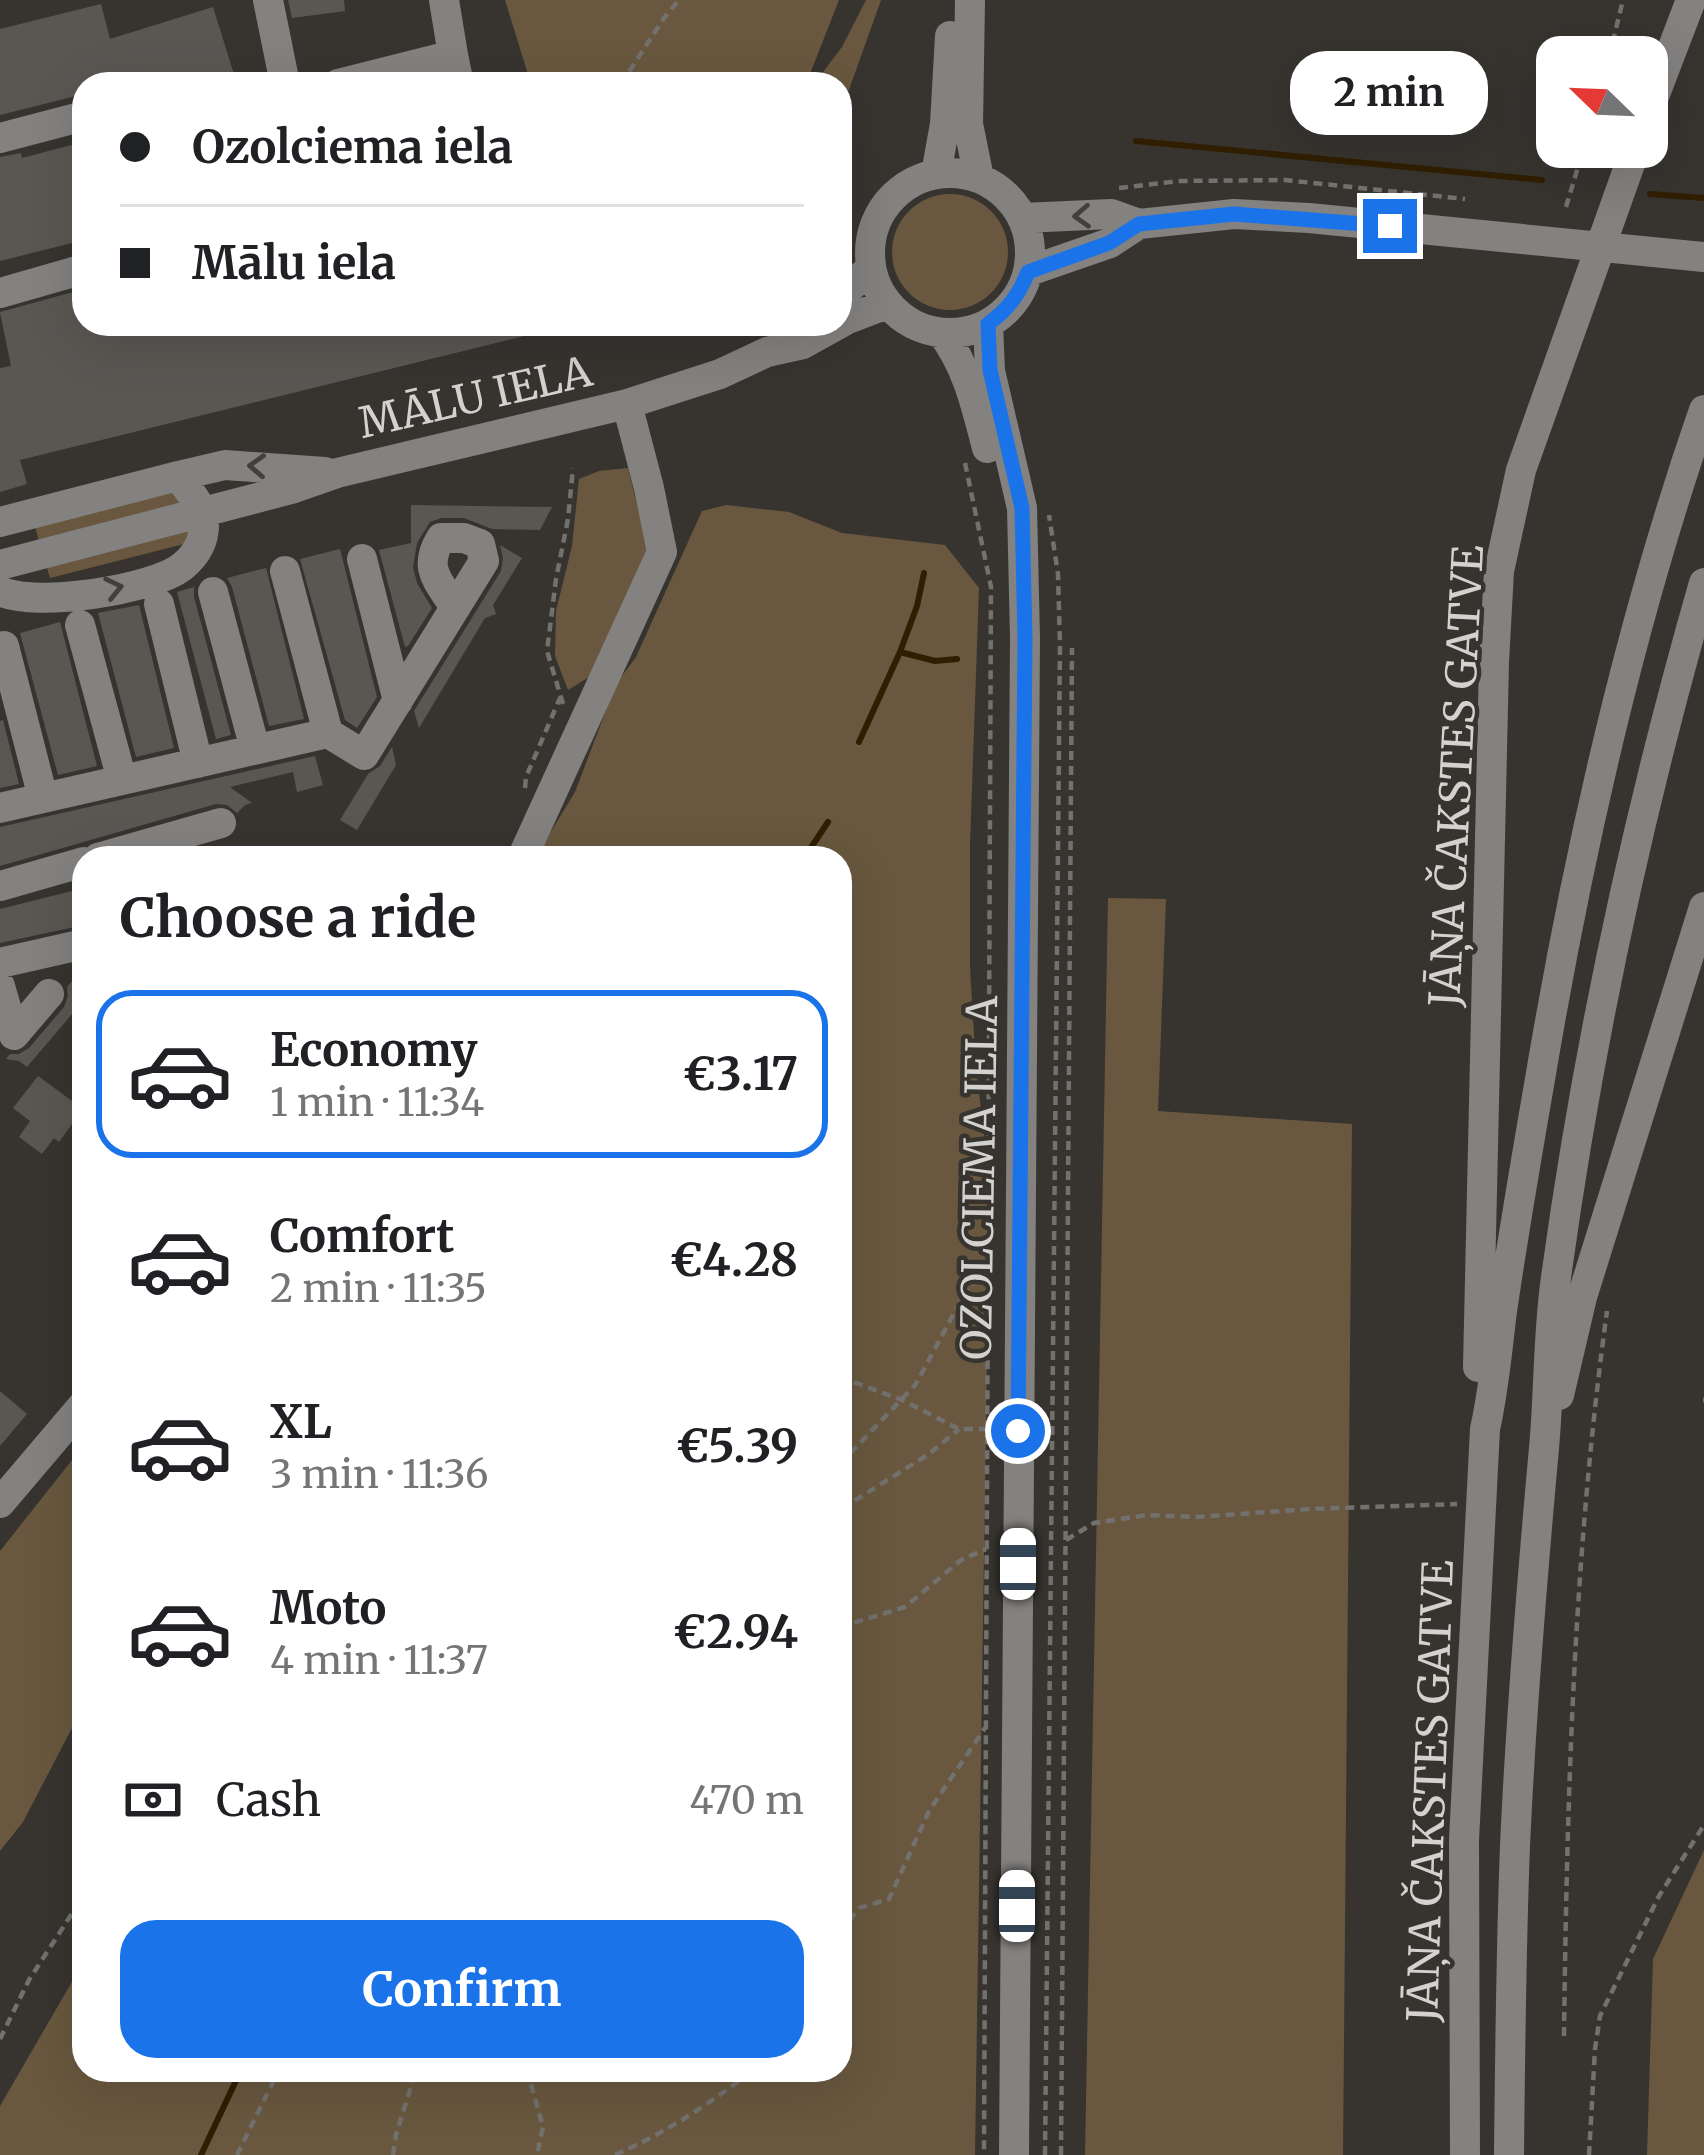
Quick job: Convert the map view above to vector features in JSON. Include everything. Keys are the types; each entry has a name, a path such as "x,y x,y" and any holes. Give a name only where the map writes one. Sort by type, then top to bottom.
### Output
{"street":[{"path":"268,0 282,72"},
{"path":"444,0 456,69"},
{"path":"936,174 945,124 952,0"},
{"path":"970,0 968,124 979,178"},
{"path":"1668,59 1690,0"},
{"path":"0,137 72,119"},
{"name":"JĀŅA ČAKSTES GATVE","path":"1485,1429 1477,1390 1499,571 1521,470 1629,168"},
{"path":"958,173 997,188 1022,218 1030,244 1028,272 1020,293 988,324 965,332 942,333 911,324 887,304 871,268 878,219 892,198 912,182 936,174 958,173"},
{"path":"1022,218 1111,214 1139,224 1234,214 1309,218 1704,256"},
{"path":"1028,272 1109,243 1139,224"},
{"path":"852,285 871,268"},
{"path":"0,293 72,272"},
{"name":"MĀLU IELA","path":"852,317 887,304"},
{"name":"OZOLCIEMA IELA","path":"988,324 990,370 1022,508 1025,660 1014,2155"},
{"name":"OZOLCIEMA IELA","path":"942,333 967,375 1008,533 1023,562"},
{"name":"MĀLU IELA","path":"766,352 785,336"},
{"name":"MĀLU IELA","path":"0,565 337,473 627,404 817,336"},
{"path":"527,846 662,552 627,404"},
{"name":"JĀŅA ČAKSTES GATVE","path":"1465,2155 1465,1840 1485,1429 1496,1382 1502,1313 1538,1085 1591,821 1636,636 1704,410"},
{"name":"MĀLU IELA","path":"0,522 225,465 337,473"},
{"path":"0,591 12,597 74,598 180,569 198,551 205,530 203,511 178,476"},
{"path":"362,559 398,700"},
{"path":"285,571 328,733"},
{"name":"JĀŅA ČAKSTES GATVE","path":"1510,2155 1516,1840 1553,1306 1595,1038 1665,719 1704,584"},
{"path":"213,592 255,749"},
{"path":"158,604 198,763"},
{"path":"0,808 328,733 364,754 455,608"},
{"path":"80,625 122,780"},
{"path":"4,646 43,798"},
{"path":"140,846 220,823"},
{"path":"0,886 72,865"},
{"name":"JĀŅA ČAKSTES GATVE","path":"1546,1435 1582,1297 1704,907"},
{"path":"0,963 72,947"},
{"path":"0,986 14,1035 49,994"},
{"path":"0,1503 72,1418"}],"path":[{"path":"629,72 680,0"},
{"path":"1614,36 1623,0"},
{"path":"1566,207 1578,168"},
{"path":"1104,190 1180,181 1285,180 1465,199"},
{"path":"962,450 992,587 984,2155"},
{"path":"573,468 547,651 574,742"},
{"path":"1045,2155 1060,646 1058,574 1049,515"},
{"path":"1060,2155 1072,648"},
{"path":"852,1452 916,1384 969,1285 989,1275"},
{"path":"1564,2036 1566,1833 1577,1627 1609,1298"},
{"path":"852,1381 902,1400 959,1430 988,1429"},
{"path":"852,1501 959,1430"},
{"path":"1065,1540 1094,1523 1147,1515 1196,1517 1481,1503"},
{"path":"852,1623 905,1606 961,1560 988,1549"},
{"path":"852,1918 860,1908 889,1899 928,1811 987,1724"},
{"path":"1589,2155 1600,2016 1659,1896 1704,1825"},
{"path":"0,2038 29,1980 72,1914"},
{"path":"237,2155 273,2082"},
{"path":"393,2155 412,2082"},
{"path":"530,2082 543,2127 537,2155"},
{"path":"615,2155 687,2118 736,2082"}],"shaded area":[{"path":"505,0 839,0 811,72 527,72"},
{"path":"866,0 881,0 852,81 852,72 823,72"},
{"path":"950,194 972,199 991,211 1003,230 1008,252 1003,274 991,293 972,305 950,310 928,305 909,293 897,274 892,252 897,230 909,211 928,199"},
{"path":"628,468 649,553 597,672 568,690 555,656 556,611 572,546 579,479"},
{"path":"154,492 175,492 179,505 39,542 34,522"},
{"path":"726,505 789,512 842,533 945,545 979,588 970,967 988,1165 988,1289 975,2155 0,2155 0,2106 72,1982 72,2082 852,2082 852,846 543,846 575,792 616,684 636,657 702,511"},
{"path":"191,526 188,543 50,578 46,565"},
{"path":"1108,898 1166,899 1158,1111 1352,1124 1343,2155 1085,2155"},
{"path":"72,1460 72,1728 23,1822 0,1851 0,1551"},
{"path":"1704,1850 1704,2155 1647,2155 1653,1959"}],"building":[{"path":"288,0 344,0 345,11 292,18"},
{"path":"101,4 110,39 213,7 233,72 72,72 72,97 0,115 0,29"},
{"path":"72,145 72,243 0,261 0,157 21,153 22,158"},
{"path":"72,292 72,336 525,336 20,460 27,484 0,492 0,368 11,366 0,312"},
{"path":"411,505 552,507 540,530 492,529 464,518 430,522 417,543 413,567 432,608 405,647 379,550 411,543"},
{"path":"500,545 522,558 493,605 496,614 485,618 419,728 414,711 501,571"},
{"path":"340,549 377,697 357,728 345,720 300,559"},
{"path":"266,568 304,719 269,726 227,578"},
{"path":"194,587 231,735 216,739 177,592"},
{"path":"139,605 174,748 136,757 98,613"},
{"path":"60,622 97,766 58,775 20,633"},
{"path":"0,721 19,784 0,788"},
{"path":"392,747 396,765 357,830 340,820 368,774 380,766"},
{"path":"315,756 323,785 297,792 293,772 230,787 252,803 237,813 216,804 0,866 0,827"},
{"path":"72,891 72,928 0,943 0,909"},
{"path":"72,981 72,1014 27,1067 6,1059 29,1048 64,1007"},
{"path":"38,1076 72,1101 72,1124 42,1154 19,1137 30,1121 13,1108"},
{"path":"0,1391 27,1414 0,1446"}],"waterway":[{"path":"1136,141 1542,180"},
{"path":"1650,194 1704,198"},
{"path":"900,652 924,573"},
{"path":"859,742 900,652 935,661 957,659"},
{"path":"812,846 828,822"},
{"path":"201,2155 235,2082"}],"route":[{"path":"1018,1431 1022,508 990,370 988,324 1020,293 1028,272 1109,243 1139,224 1234,214 1390,226"}]}
